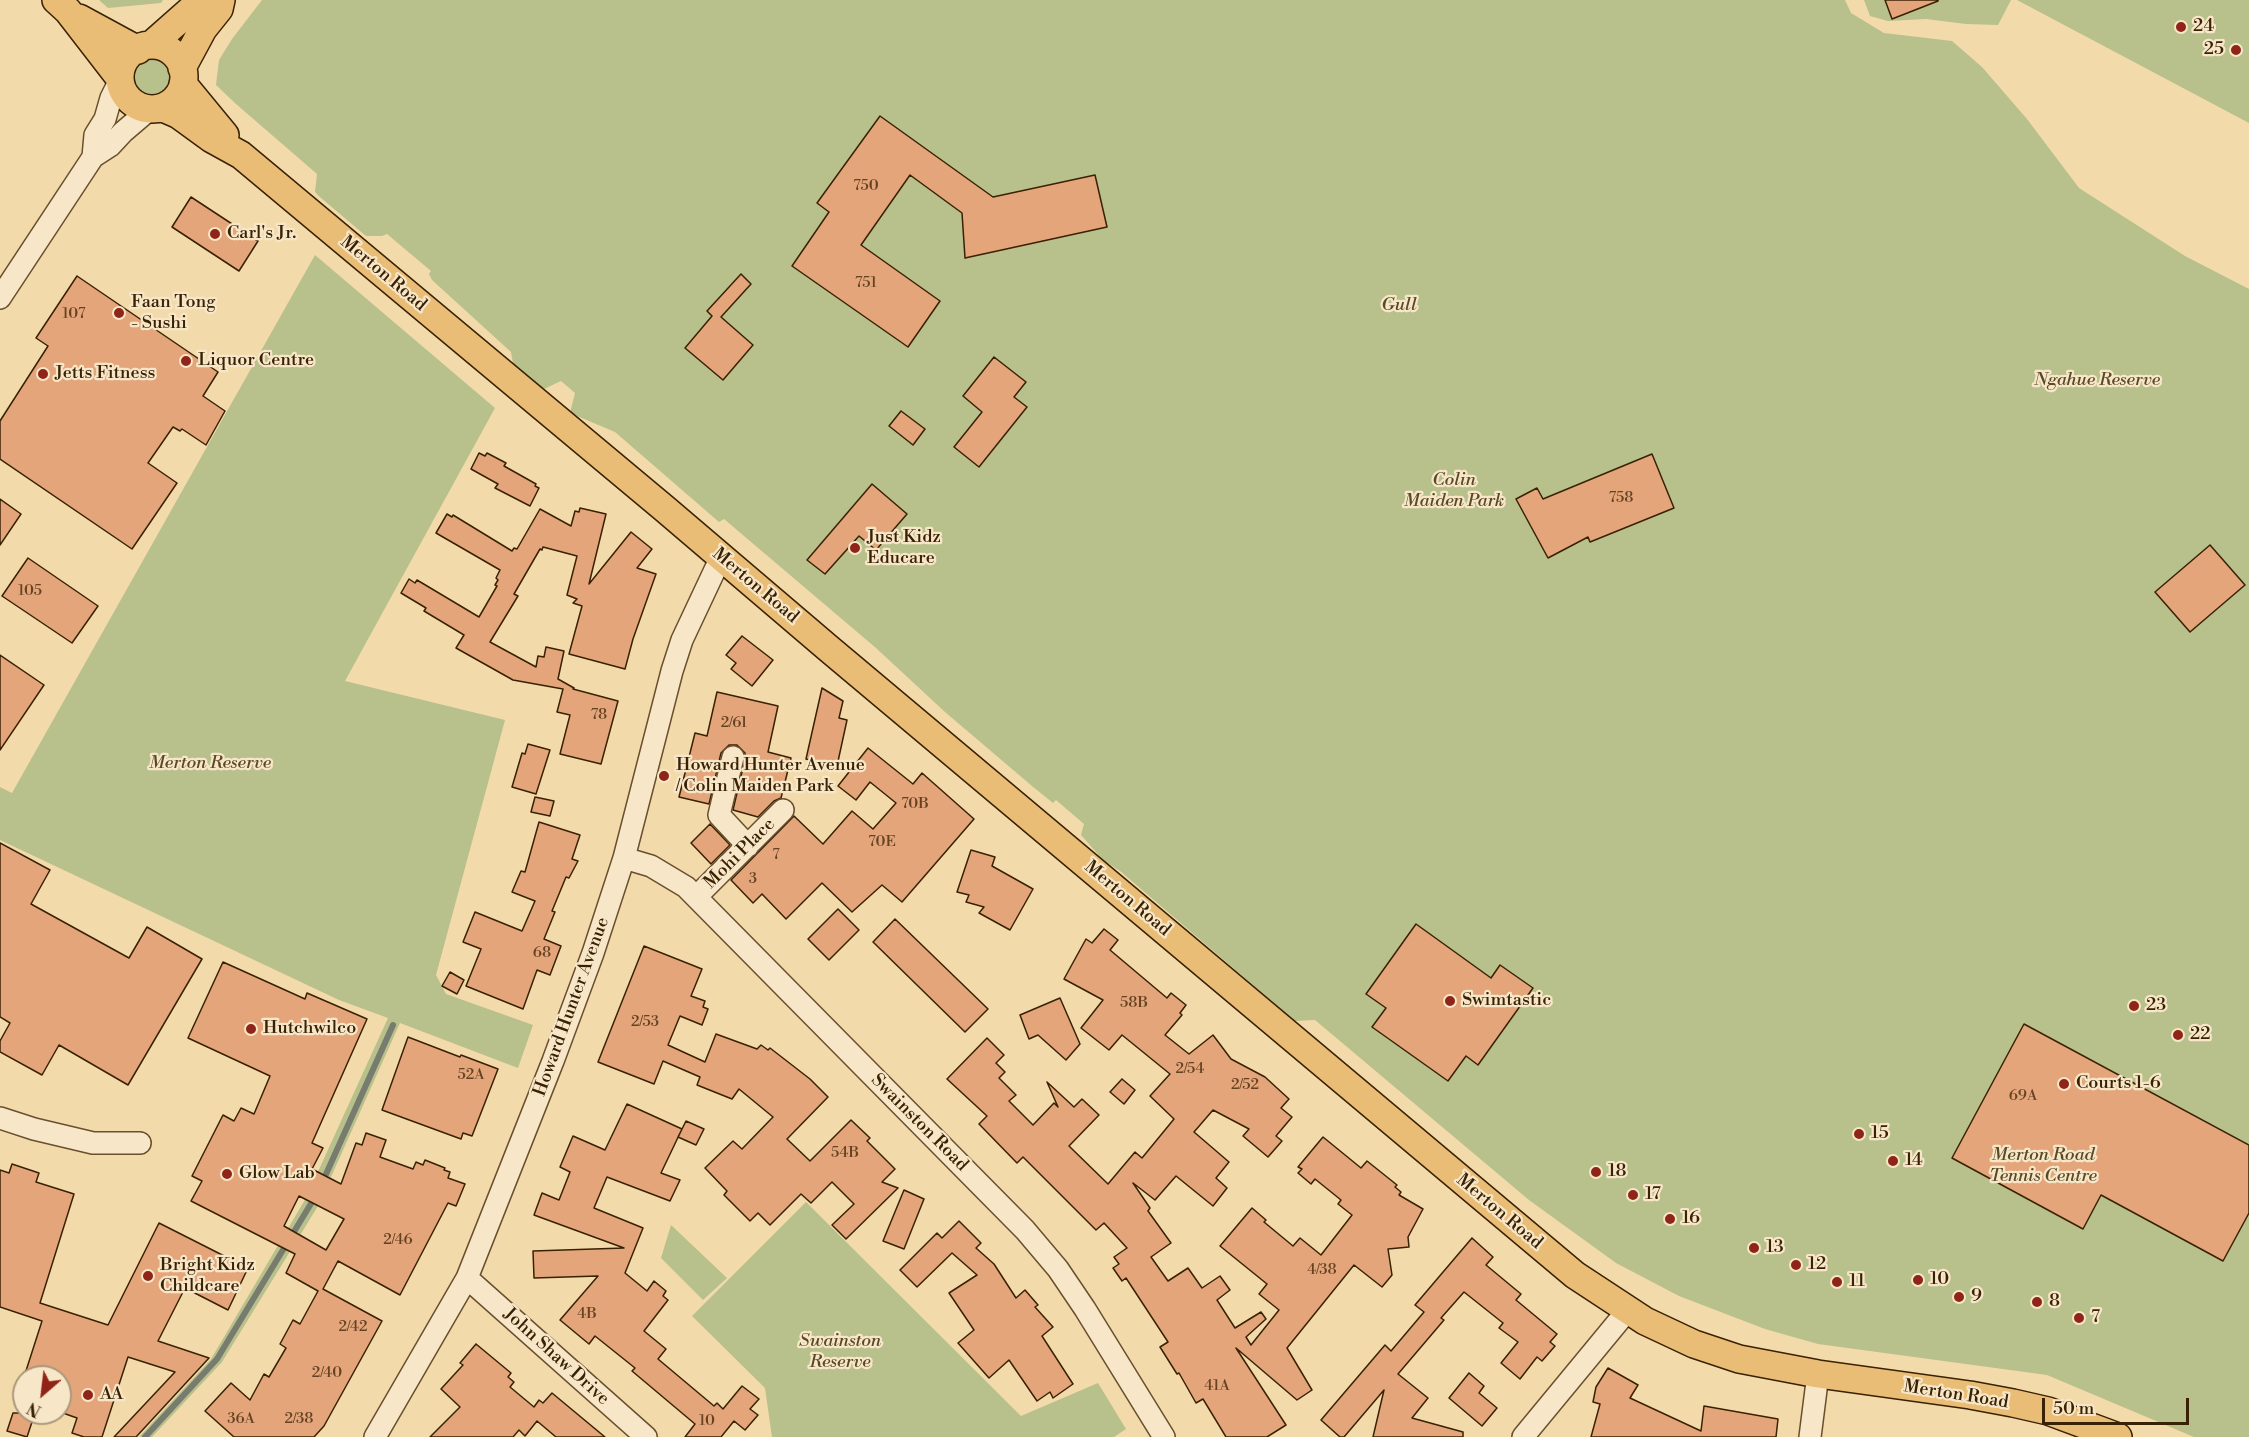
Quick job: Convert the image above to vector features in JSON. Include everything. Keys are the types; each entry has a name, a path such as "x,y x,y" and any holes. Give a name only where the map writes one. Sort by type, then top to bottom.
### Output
{"main road":[{"path":"119,79 123,64 129,56 144,47 201,0"},
{"path":"62,6 119,79 126,96 134,103 156,109 177,96 182,76 203,28 219,9 221,0"},
{"path":"62,6 144,47 162,48 172,53 182,76"},
{"name":"Merton Road","path":"182,76 241,155"},
{"name":"Merton Road","path":"156,109 179,115 212,139 241,155 1491,1206 1575,1275 1627,1311 1694,1344 1739,1359 1818,1374 1970,1395 2048,1412 2118,1437"}],"street":[{"path":"93,157 95,135 105,118 119,79"},
{"path":"0,298 93,157 156,109"},
{"name":"Howard Hunter Avenue","path":"375,1437 467,1278 553,1061 596,944 624,858 678,650 721,557"},
{"path":"733,757 719,815 748,846"},
{"name":"Mohi Place","path":"696,897 783,810"},
{"name":"Swainston Road","path":"624,858 651,866 671,877 696,897 1025,1230 1058,1269 1085,1309 1164,1437"},
{"path":"0,1118 93,1143 140,1143"},
{"name":"John Shaw Drive","path":"467,1278 646,1437"},
{"path":"1523,1437 1627,1311"},
{"path":"1810,1437 1818,1374"}],"green space":[{"path":"99,0 163,0 161,3 108,8"},
{"name":"Colin Maiden Park","path":"262,0 1845,0 1851,13 1884,33 1952,41 1982,67 2027,119 2079,188 2185,256 2249,289 2249,1437 2194,1437 2047,1375 1818,1344 1765,1329 1679,1296 1616,1263 1529,1200 1315,1020 1295,1021 1120,871 1103,860 1081,835 1084,824 1056,800 1053,803 1032,786 945,712 876,648 724,519 719,522 615,432 570,413 575,393 561,381 544,389 514,369 511,352 432,280 429,274 431,271 387,234 366,236 321,198 315,192 317,174 216,85 219,60"},
{"path":"1864,0 2011,0 1998,25 1926,19 1888,21 1870,16"},
{"path":"2017,0 2249,0 2249,123"},
{"path":"152,58 165,64 171,77 165,90 152,96 139,90 133,77 139,64"},
{"name":"Merton Reserve","path":"315,255 495,408 345,681 505,720 436,975 446,994 533,1025 518,1068 400,1023 318,1206 222,1362 152,1437 139,1437 211,1359 306,1198 388,1018 339,1000 0,840 0,787 12,793"},
{"name":"Swainston Reserve","path":"806,1202 1021,1416 1098,1383 1126,1429 1114,1437 772,1437 765,1388 692,1316"},
{"path":"671,1225 727,1278 703,1300 661,1258"}],"building":[{"path":"1885,0 1938,0 1938,1 1892,19"},
{"path":"880,116 993,197 1095,175 1107,227 965,258 962,213 910,175 861,245 940,301 908,347 792,266 829,212 817,203"},
{"name":"Carl's Jr.","path":"191,197 258,241 239,271 172,227"},
{"path":"741,274 751,284 721,317 753,345 723,380 685,348 712,316 707,311"},
{"path":"77,276 218,372 203,396 225,411 206,445 182,429 180,431 173,427 148,463 177,483 132,549 0,459 0,421 48,346 36,338"},
{"path":"994,357 1026,382 1014,397 1027,407 979,467 954,447 982,412 963,396"},
{"path":"901,411 925,429 913,445 889,426"},
{"path":"479,453 485,456 487,453 506,463 504,466 536,484 535,486 539,488 530,506 495,488 498,484 471,469"},
{"path":"1652,454 1674,508 1590,542 1588,537 1548,558 1516,499 1537,488 1543,499"},
{"path":"872,484 907,514 876,550 859,536 825,574 807,560"},
{"path":"0,499 21,514 0,545"},
{"path":"580,508 606,514 589,584 631,532 652,549 637,568 656,574 625,669 569,654 582,606 573,603 577,599 567,595 577,556 543,547 514,594 518,596 490,642 536,667 538,656 544,657 546,647 564,651 558,679 573,689 618,701 601,764 560,754 570,715 557,712 563,689 513,680 456,648 464,635 424,611 426,608 401,593 409,579 415,583 417,580 479,617 497,586 495,585 498,580 496,578 500,570 436,533 447,514 452,517 453,515 512,551 514,548 517,549 540,509 571,526 575,511 579,512"},
{"path":"2210,545 2245,585 2190,632 2155,592"},
{"path":"28,558 98,606 72,643 2,596"},
{"path":"742,636 773,660 752,686 731,669 736,663 726,655"},
{"path":"0,655 44,685 0,750"},
{"path":"822,688 843,701 839,718 847,720 837,766 806,759"},
{"path":"717,692 778,706 768,752 791,758 781,798 774,801 758,817 733,810 745,759 745,753 737,745 729,745 721,753 709,804 679,797 695,733 707,736"},
{"path":"528,744 550,750 536,794 512,787 522,753 525,754"},
{"path":"868,748 913,784 922,773 974,819 902,902 882,885 852,912 822,883 786,919 762,894 753,903 731,880 794,816 823,844 852,811 873,829 896,803 870,782 856,800 838,786"},
{"path":"535,797 554,801 550,816 531,812"},
{"path":"539,822 580,835 572,859 578,861 569,878 566,877 552,911 555,912 544,939 561,946 550,975 537,970 523,1009 466,986 481,949 463,942 475,912 522,931 535,901 512,892 521,871 525,872"},
{"path":"710,824 730,845 711,864 691,843"},
{"path":"0,843 50,870 31,904 129,958 147,927 202,959 128,1085 59,1045 42,1075 0,1052 0,1041 10,1023 0,1017"},
{"path":"971,850 995,857 992,866 1033,889 1010,930 979,913 984,907 966,902 969,895 957,892"},
{"path":"838,909 859,930 829,960 808,939"},
{"path":"895,919 988,1009 965,1032 873,942"},
{"name":"Swimtastic","path":"1416,924 1491,978 1500,965 1533,988 1478,1065 1466,1056 1448,1081 1372,1027 1386,1008 1366,994"},
{"path":"1104,929 1118,940 1110,950 1167,998 1171,993 1186,1005 1180,1013 1182,1015 1165,1035 1189,1054 1213,1035 1231,1059 1265,1077 1289,1099 1281,1108 1292,1117 1276,1136 1282,1141 1268,1157 1243,1136 1249,1129 1213,1110 1194,1132 1229,1162 1216,1178 1227,1188 1213,1206 1176,1176 1155,1200 1133,1183 1150,1208 1148,1211 1171,1243 1151,1257 1168,1281 1188,1268 1202,1288 1220,1276 1230,1290 1217,1300 1235,1328 1261,1312 1266,1319 1246,1337 1251,1345 1279,1310 1259,1294 1267,1284 1220,1246 1252,1208 1266,1220 1264,1222 1293,1246 1300,1238 1321,1255 1352,1215 1338,1204 1341,1200 1315,1179 1311,1184 1298,1173 1302,1169 1298,1167 1323,1137 1361,1168 1367,1161 1397,1185 1395,1187 1401,1192 1399,1195 1423,1209 1408,1237 1409,1247 1388,1249 1392,1275 1382,1287 1354,1265 1287,1348 1312,1390 1297,1400 1236,1348 1286,1425 1267,1437 1226,1437 1203,1399 1196,1403 1179,1373 1177,1374 1160,1347 1168,1342 1126,1278 1122,1281 1113,1268 1119,1264 1114,1257 1127,1248 1104,1223 1096,1230 1023,1157 1017,1163 979,1124 987,1116 947,1079 987,1038 1004,1055 996,1063 1005,1072 999,1078 1016,1095 1009,1101 1033,1125 1054,1103 1058,1107 1047,1082 1074,1107 1082,1099 1099,1115 1069,1146 1108,1184 1135,1152 1142,1158 1174,1119 1150,1096 1170,1074 1122,1035 1109,1050 1081,1028 1103,1000 1064,979 1086,939 1092,943"},
{"path":"644,946 702,969 691,996 705,1001 703,1007 708,1009 702,1025 680,1016 668,1045 705,1062 716,1034 757,1049 761,1045 768,1050 770,1048 810,1079 828,1097 787,1139 810,1161 851,1120 870,1138 867,1141 895,1169 882,1182 898,1188 846,1239 832,1225 854,1204 832,1182 811,1203 801,1194 770,1225 758,1213 750,1221 724,1195 727,1191 705,1168 733,1141 742,1149 773,1117 739,1089 732,1099 697,1085 700,1077 663,1061 654,1084 598,1062"},
{"path":"223,962 305,999 307,993 367,1019 312,1143 323,1148 312,1169 341,1184 356,1143 362,1145 366,1133 386,1140 380,1157 413,1169 416,1162 423,1165 425,1160 445,1168 444,1170 450,1172 448,1178 465,1184 456,1206 448,1203 400,1295 338,1261 323,1289 382,1321 324,1426 314,1437 234,1437 205,1411 231,1383 250,1400 264,1374 269,1377 286,1348 280,1344 293,1320 300,1324 318,1291 286,1273 295,1254 191,1201 202,1181 192,1176 223,1115 234,1121 241,1108 254,1114 270,1076 188,1038","holes":["299,1196 344,1219 326,1250 284,1226"]},
{"path":"450,972 464,980 457,994 442,986"},
{"path":"1060,998 1080,1044 1066,1060 1038,1035 1029,1039 1020,1015"},
{"name":"Courts 1-6","path":"2024,1024 2249,1145 2249,1213 2223,1261 2101,1195 2083,1229 1952,1158"},
{"path":"408,1037 498,1069 472,1136 463,1133 461,1139 382,1110"},
{"path":"1122,1079 1135,1090 1124,1104 1110,1092"},
{"path":"627,1104 682,1129 661,1173 680,1180 670,1201 607,1177 594,1208 643,1228 625,1273 647,1291 654,1281 666,1291 663,1296 668,1300 644,1331 666,1349 658,1359 714,1406 717,1403 723,1409 742,1386 759,1399 750,1409 758,1415 745,1430 734,1421 721,1437 685,1437 695,1424 632,1371 635,1368 595,1336 589,1344 560,1320 598,1276 534,1278 533,1251 624,1248 534,1215 542,1193 559,1200 570,1172 560,1167 573,1136 605,1150"},
{"path":"686,1121 704,1129 696,1145 678,1137"},
{"path":"12,1164 39,1173 36,1182 74,1194 40,1303 108,1325 159,1223 248,1268 228,1310 185,1288 158,1341 209,1358 136,1437 114,1437 175,1372 128,1357 102,1437 84,1437 72,1433 77,1418 72,1416 72,1365 28,1365 42,1321 0,1307 0,1170 9,1173"},
{"path":"904,1190 924,1199 904,1249 883,1241"},
{"path":"959,1221 981,1243 976,1248 994,1264 1016,1298 1025,1290 1038,1305 1035,1307 1053,1327 1042,1336 1073,1384 1053,1398 1050,1392 1037,1401 1009,1360 989,1378 958,1343 974,1330 949,1293 977,1275 952,1253 917,1287 900,1270 937,1233 942,1238"},
{"path":"1472,1238 1493,1257 1486,1265 1521,1294 1516,1300 1557,1334 1550,1342 1555,1346 1542,1361 1537,1357 1520,1379 1501,1363 1518,1342 1499,1328 1503,1323 1464,1292 1441,1318 1444,1320 1398,1374 1428,1398 1412,1418 1463,1432 1463,1437 1373,1437 1384,1390 1344,1437 1340,1437 1321,1420 1385,1345 1391,1351 1424,1312 1415,1305"},
{"path":"476,1344 511,1373 508,1377 514,1382 510,1387 534,1407 539,1400 543,1403 552,1393 605,1437 556,1437 537,1421 525,1436 519,1430 513,1437 430,1437 460,1407 441,1389 463,1365 460,1363"},
{"path":"1608,1368 1638,1385 1630,1398 1701,1431 1704,1406 1778,1419 1776,1437 1591,1437 1600,1404 1593,1402 1596,1387"},
{"path":"1469,1373 1484,1386 1479,1393 1497,1408 1482,1426 1449,1398"},
{"path":"12,1416 12,1425 31,1425 27,1437 7,1431"}],"waterway":[{"path":"322,1183 393,1025"},
{"path":"145,1437 217,1359 315,1197"}],"place":[{"name":"24","path":"2181,27"},
{"name":"25","path":"2236,50"},
{"name":"Carl's Jr.","path":"215,234"},
{"name":"Faan Tong - Sushi","path":"119,313"},
{"name":"Liquor Centre","path":"186,361"},
{"name":"Jetts Fitness","path":"43,374"},
{"name":"Just Kidz Educare","path":"855,548"},
{"name":"Howard Hunter Avenue / Colin Maiden Park","path":"664,776"},
{"name":"Swimtastic","path":"1450,1001"},
{"name":"23","path":"2134,1006"},
{"name":"Hutchwilco","path":"251,1029"},
{"name":"22","path":"2178,1035"},
{"name":"Courts 1-6","path":"2064,1084"},
{"name":"15","path":"1859,1134"},
{"name":"14","path":"1893,1161"},
{"name":"18","path":"1596,1172"},
{"name":"Glow Lab","path":"227,1174"},
{"name":"17","path":"1633,1195"},
{"name":"16","path":"1670,1219"},
{"name":"13","path":"1754,1248"},
{"name":"12","path":"1796,1265"},
{"name":"Bright Kidz Childcare","path":"148,1276"},
{"name":"10","path":"1918,1280"},
{"name":"11","path":"1837,1282"},
{"name":"9","path":"1959,1297"},
{"name":"8","path":"2037,1302"},
{"name":"7","path":"2079,1318"},
{"name":"AA","path":"88,1395"}],"park label":[{"name":"Gull","path":"1399,306"},
{"name":"Ngahue Reserve","path":"2097,381"},
{"name":"Merton Road Tennis Centre","path":"2043,1166"}]}
